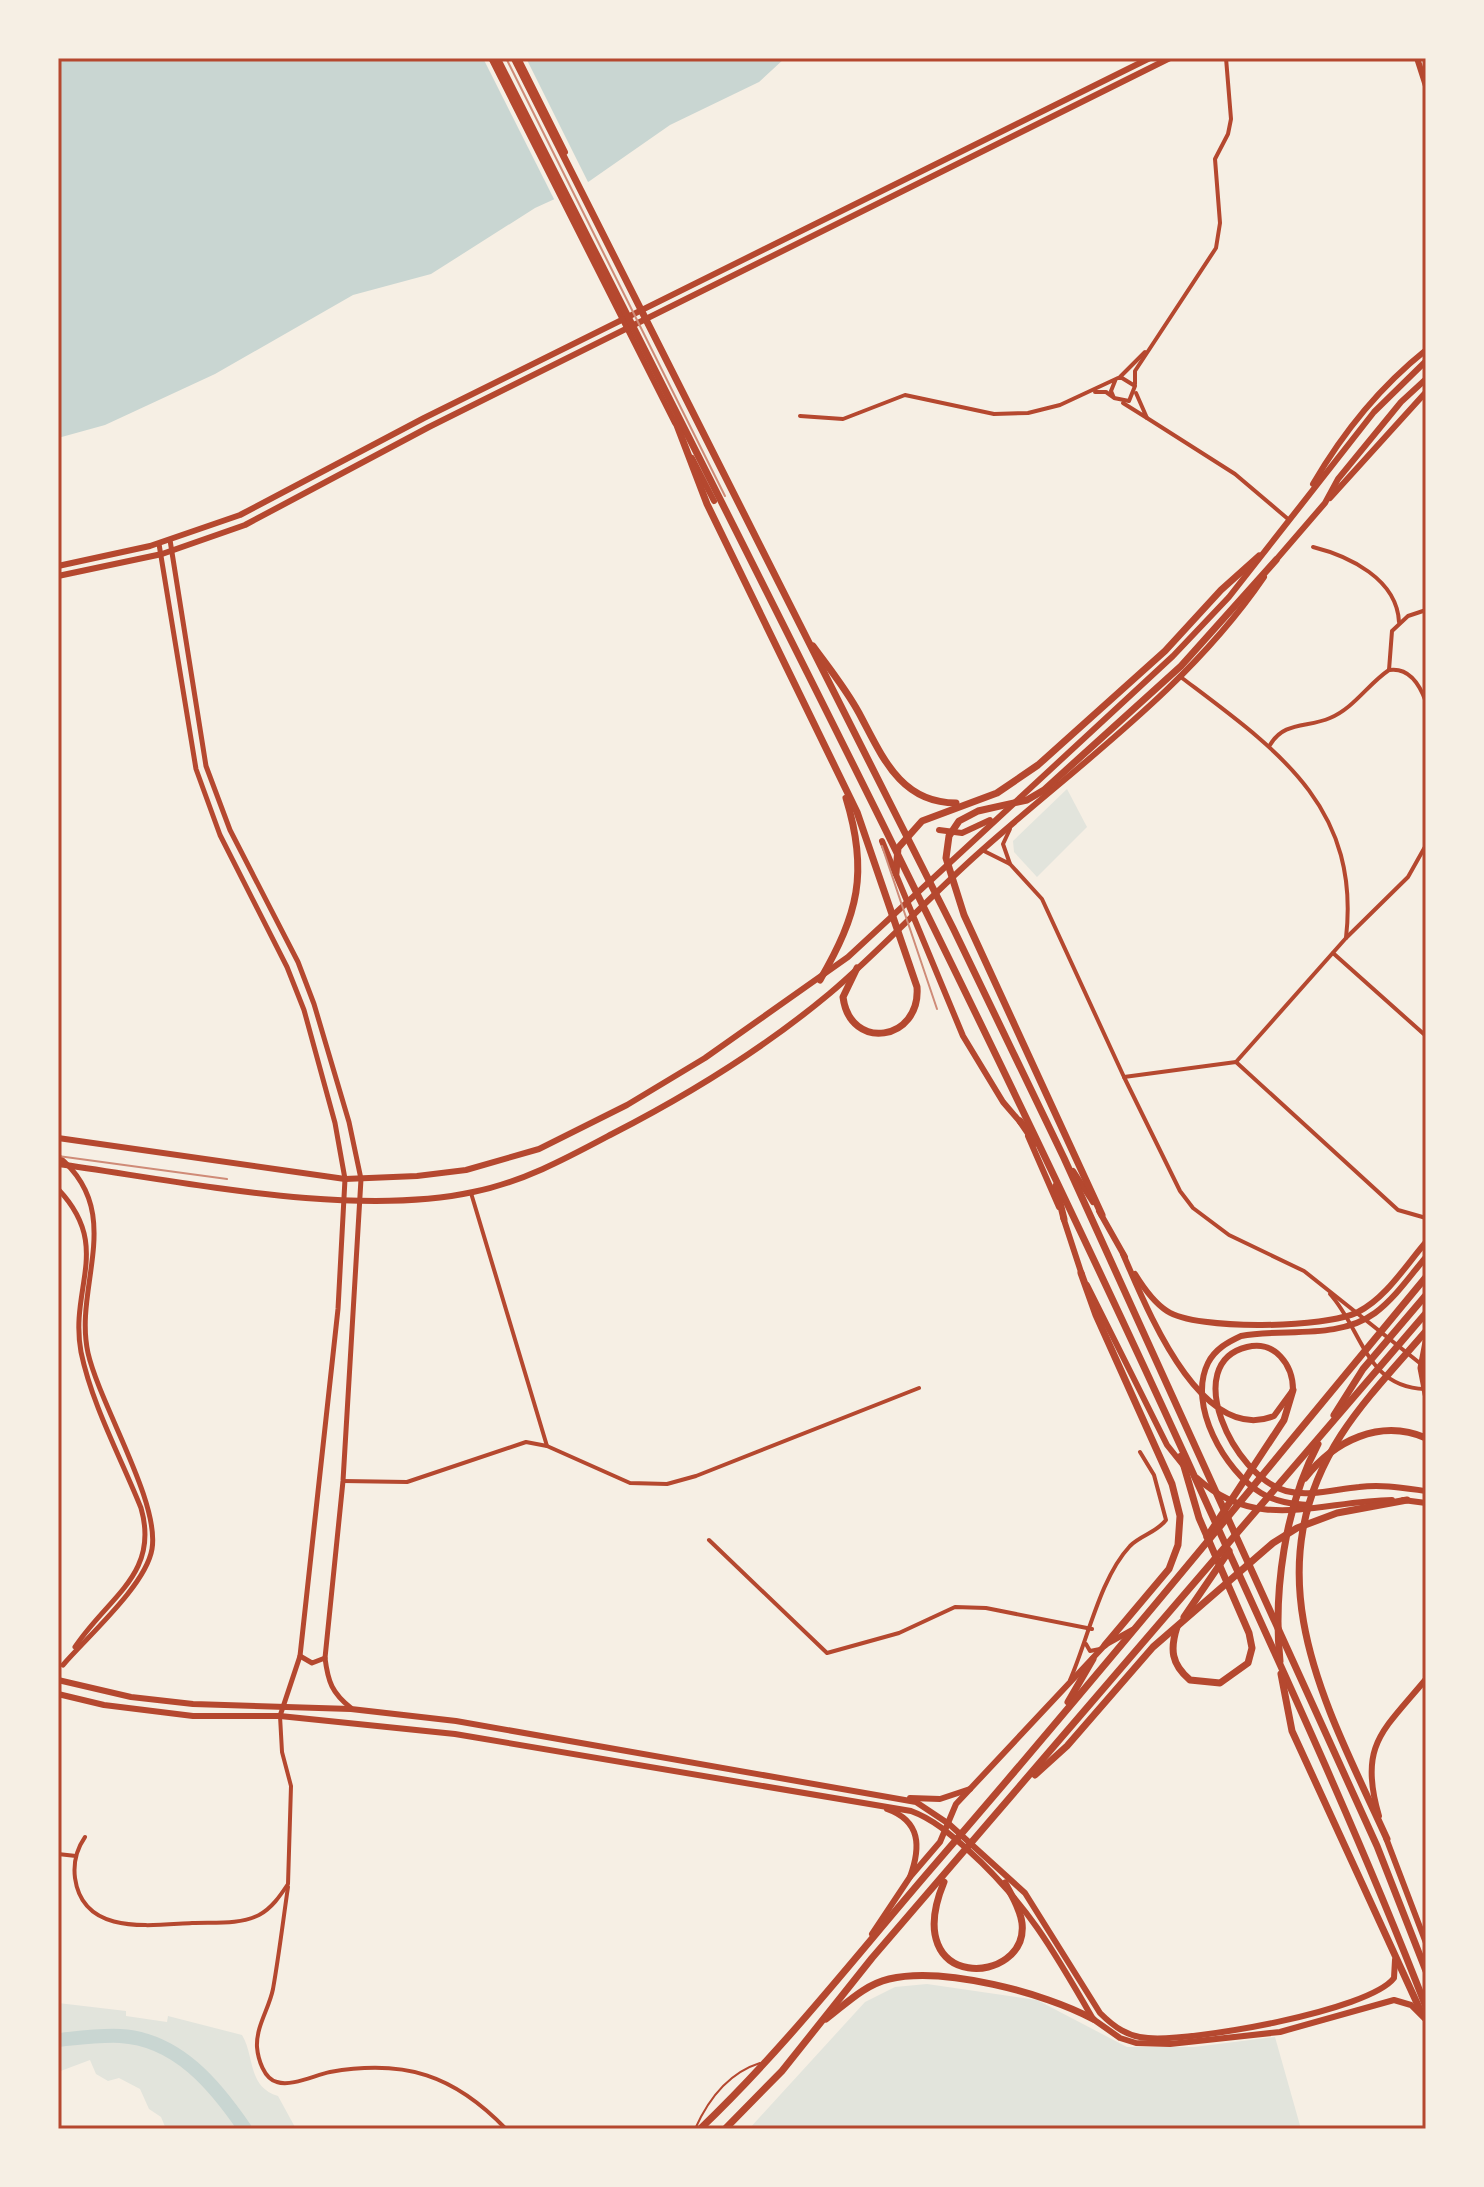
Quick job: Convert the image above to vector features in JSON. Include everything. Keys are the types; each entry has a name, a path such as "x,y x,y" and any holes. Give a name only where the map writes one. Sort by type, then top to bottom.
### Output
{"highway":[{"path":"497,58 660,381 835,761 871,850 912,969 918,1002 913,1015 893,1031 879,1034 857,1026 844,1009 845,987 857,968"},
{"path":"516,58 953,928 1064,1158 1397,1892 1426,1971"},
{"path":"660,381 713,501 939,939 1097,1265 1383,1897 1425,2014"},
{"path":"896,873 898,848 922,821 1006,788 1038,765 1165,651 1221,590 1259,556"},
{"path":"1102,1215 964,915 946,858 949,836 959,821 978,811 1027,800 1044,790 1181,666 1276,560"},
{"path":"799,625 852,702 886,766 903,785 938,802 974,801"},
{"path":"820,980 842,942 858,893 857,840 835,761"},
{"path":"1048,1099 1064,1158"},
{"path":"1020,1121 1053,1172 1064,1219"},
{"path":"1081,1273 1177,1502 1178,1545 1169,1569 1105,1645"},
{"path":"697,2129 768,2060 980,1814 1059,1717 1142,1624 1426,1277"},
{"path":"1425,2014 1309,1771 1286,1706 1278,1643 1279,1604 1300,1485 1347,1392 1426,1295"},
{"path":"725,2129 782,2071 812,2030 1426,1313"},
{"path":"1387,1839 1328,1709 1306,1646 1301,1613 1302,1550 1313,1497 1339,1438 1426,1331"},
{"path":"1426,1342 1421,1368 1426,1392"},
{"path":"1183,1572 1277,1433 1290,1407 1293,1390"},
{"path":"1300,1485 1325,1456 1351,1439 1393,1430 1426,1438"},
{"path":"1177,1439 1199,1518 1210,1545 1216,1558 1222,1572 1234,1598 1249,1633 1252,1648 1248,1663 1239,1673 1220,1683 1199,1684 1181,1673 1175,1663 1172,1643 1177,1626 1217,1568 1226,1556 1251,1520"},
{"path":"1016,1793 1067,1746 1168,1632 1273,1543 1297,1528 1337,1513 1407,1500"},
{"path":"1059,1717 1093,1659"},
{"path":"946,1876 933,1908 933,1935 948,1958 970,1968 992,1966 1003,1961 1019,1944 1022,1922 1007,1879"},
{"path":"812,2030 873,1985 920,1976 1025,1990 1093,2019"}],"main road":[{"path":"491,58 713,501"},
{"path":"58,566 159,544 240,515 439,411 1150,58"},
{"path":"58,576 173,551 245,525 443,420 1170,58"},
{"path":"1417,58 1426,86"},
{"path":"1304,498 1330,454 1356,421 1426,350"},
{"path":"58,1138 361,1179 466,1170 539,1149 632,1103 820,980 1173,656 1229,597 1374,412 1426,361"},
{"path":"1325,503 1338,479 1401,402 1426,379"},
{"path":"58,1164 217,1187 346,1200 417,1199 471,1193 547,1168 638,1121 744,1058 857,968 982,850 1182,678 1241,611 1276,560 1426,392"},
{"path":"939,830 962,833 996,817"},
{"path":"885,837 896,873 963,1036 1003,1102 1020,1121 1064,1219 1081,1273 1167,1445 1204,1485 1237,1504 1269,1513 1407,1500 1426,1503"},
{"path":"1064,1158 1102,1215 1166,1345 1192,1381 1223,1412 1242,1421 1265,1420 1283,1408 1293,1390 1293,1377 1281,1357 1261,1346 1251,1346 1224,1359 1216,1377 1216,1390 1230,1440 1253,1473 1287,1491 1380,1486 1426,1491"},
{"path":"1123,1254 1144,1288 1166,1310 1194,1322 1244,1325 1328,1320 1356,1313 1379,1296 1426,1242"},
{"path":"1320,1506 1288,1504 1248,1483 1218,1444 1206,1409 1204,1375 1218,1350 1241,1336 1338,1328 1364,1320 1386,1303 1426,1257"},
{"path":"863,1948 948,1827 956,1804 1105,1645 1142,1624"},
{"path":"1426,1679 1392,1720 1369,1763 1370,1786 1426,1943"},
{"path":"58,1680 131,1697 193,1704 351,1709 456,1721 903,1798 940,1799 970,1789"},
{"path":"58,1694 104,1705 193,1716 280,1716 455,1734 849,1798 911,1811 948,1827 997,1875 1007,1879 1093,2019 1120,2038 1151,2044 1280,2032 1394,2000 1403,2001 1425,2014"},
{"path":"849,1798 895,1812 910,1823 918,1847 910,1877"},
{"path":"903,1798 925,1807 1007,1879 1039,1912 1100,2013 1112,2026 1136,2037 1159,2038 1275,2023 1325,2012 1380,1993 1394,1978 1396,1969 1390,1945"}],"street":[{"path":"1121,402 1129,401 1135,388 1135,371 1210,260 1219,235 1214,165 1231,128 1226,58"},
{"path":"1114,398 1111,391 1117,380 1152,345"},
{"path":"800,416 843,419 905,395 975,411 1011,414 1044,410 1117,380 1130,379 1147,418"},
{"path":"1078,397 1102,391 1121,402 1235,474 1288,519"},
{"path":"170,540 206,766 230,830 298,962 314,1004 349,1122 361,1179 343,1481 325,1658 328,1683 335,1695 351,1709"},
{"path":"159,544 196,769 220,835 287,967 304,1010 335,1123 345,1179 338,1309 300,1656 280,1716 282,1752 291,1786 288,1884 273,1992 258,2033 258,2057 268,2077 281,2083 335,2071 387,2068 420,2071 465,2092 506,2129"},
{"path":"1313,547 1334,552 1372,573 1398,606 1399,622"},
{"path":"1270,745 1278,732 1288,727 1331,718 1354,703 1389,670 1392,631 1399,622 1426,610"},
{"path":"1389,670 1405,672 1414,680 1426,702"},
{"path":"1182,678 1270,745 1321,806 1333,829 1348,881 1346,938"},
{"path":"1010,864 1003,844 1015,822"},
{"path":"1124,1077 1236,1062 1346,938 1408,877 1426,845"},
{"path":"982,850 1010,864 1042,899 1124,1077 1180,1191 1193,1208 1219,1229 1277,1255 1320,1283 1426,1368"},
{"path":"1333,953 1426,1036"},
{"path":"1236,1062 1398,1210 1426,1218"},
{"path":"58,1156 74,1174 94,1218 96,1247 86,1319 88,1353 146,1505 153,1533 153,1547 143,1572 63,1665"},
{"path":"58,1189 77,1212 88,1247 79,1319 82,1355 141,1508 147,1546 132,1576 89,1626 58,1673"},
{"path":"471,1193 547,1446"},
{"path":"1320,1283 1335,1299 1366,1355 1383,1375 1405,1387 1426,1392"},
{"path":"343,1481 407,1482 526,1442 547,1446 630,1483 667,1484 696,1476 919,1388"},
{"path":"1065,1688 1086,1644 1109,1579 1132,1544 1153,1533 1166,1520 1154,1475 1140,1452"},
{"path":"709,1540 827,1653 899,1633 955,1607 986,1608 1092,1629"},
{"path":"1086,1644 1093,1652 1105,1645"},
{"path":"300,1656 312,1663 325,1658"},
{"path":"85,1837 76,1856 76,1883 81,1898 92,1911 122,1925 249,1919 271,1907 288,1884"},
{"path":"58,1854 76,1856"}],"lane":[{"path":"697,2129 708,2102 740,2071 768,2060"}],"shaded area":[{"path":"58,58 785,58 759,82 670,125 581,187 535,208 431,274 353,295 215,374 105,425 58,438"},
{"path":"1067,789 1087,827 1037,877 1014,852 1013,841"},
{"path":"927,1984 1037,2000 1127,2047 1194,2047 1275,2037 1301,2129 749,2129 865,2002 895,1987"},
{"path":"58,2003 126,2011 126,2016 167,2022 168,2016 242,2035 256,2078 268,2092 278,2096 296,2129 166,2129 161,2117 149,2109 140,2089 119,2078 108,2081 96,2074 90,2060 58,2072"}],"pier":[{"path":"483,58 526,58 590,186 556,203"}],"waterway":[{"path":"58,2040 120,2036 159,2046 193,2067 221,2096 245,2129"}],"railway":[{"path":"506,58 725,496"},
{"path":"882,846 937,1009"},
{"path":"58,1156 227,1179"}]}
